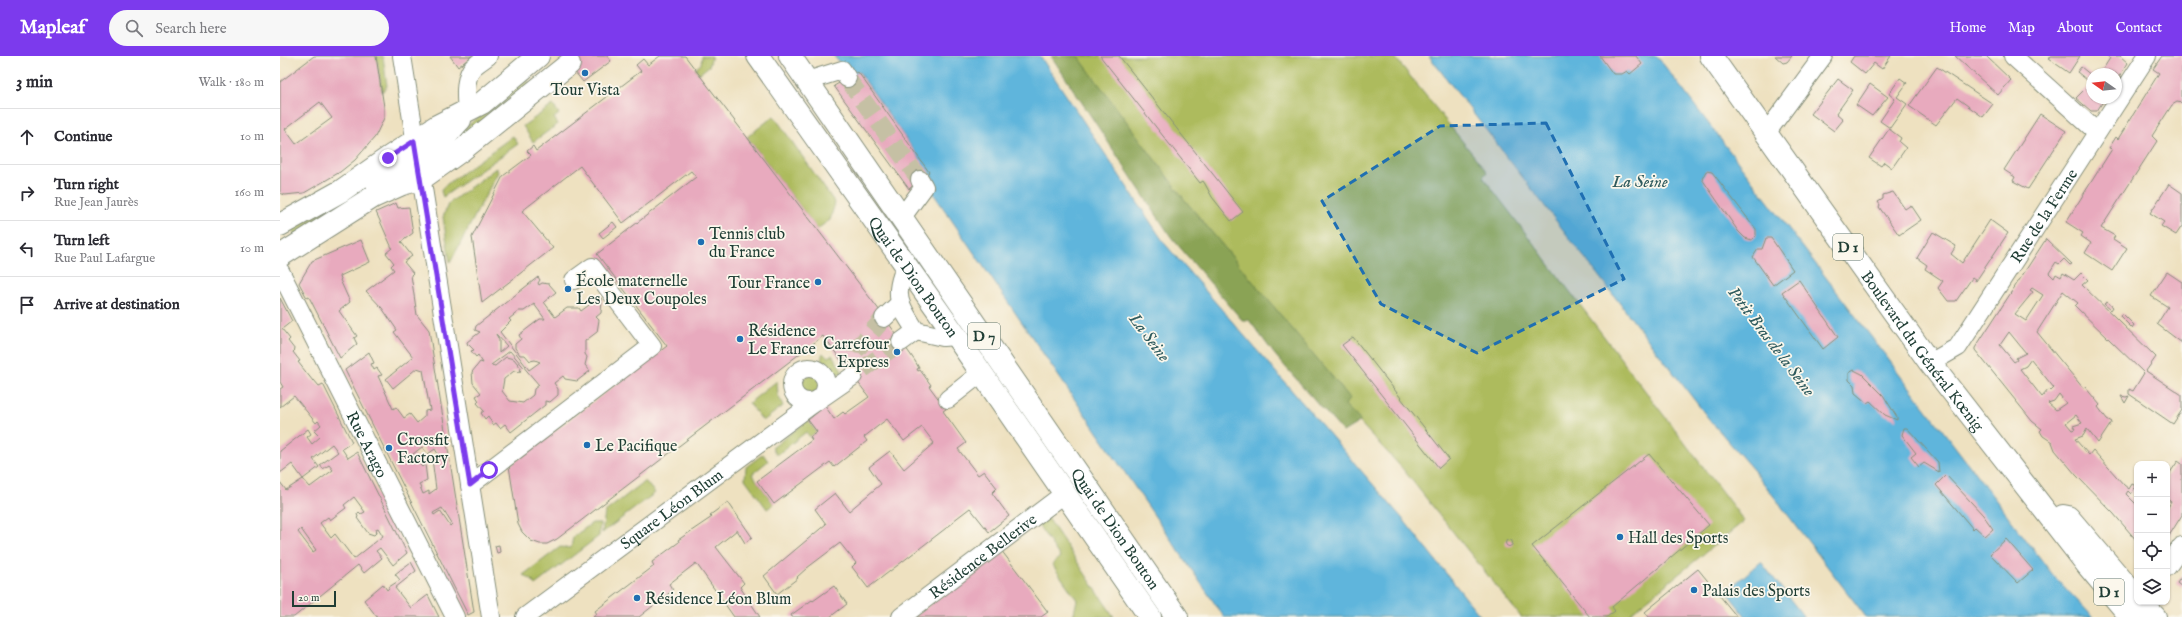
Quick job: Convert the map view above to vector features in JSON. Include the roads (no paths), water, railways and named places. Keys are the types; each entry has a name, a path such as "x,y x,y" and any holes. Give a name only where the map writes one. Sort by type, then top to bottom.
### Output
{"main road":[{"name":"Quai de Dion Bouton","path":"758,56 956,336 1150,617"},
{"name":"Quai de Dion Bouton","path":"774,56 840,146 877,184"},
{"name":"Quai de Dion Bouton","path":"790,56 1177,617"},
{"name":"Boulevard du Général Kœnig","path":"1711,56 1767,132 1930,363 2088,566 2141,606"},
{"path":"280,225 336,194 437,126 482,103 535,59 547,82"},
{"path":"280,256 309,240 373,197 402,184 421,179 462,150 569,64"},
{"path":"421,179 420,169 424,156 443,140 467,112"},
{"path":"309,240 335,210 402,168 411,156 414,141"},
{"path":"2048,514 2068,517 2141,606"},
{"path":"2088,566 2086,580 2112,617"}],"street":[{"path":"402,56 414,141 491,617"},
{"path":"467,112 466,96 468,76 471,69 488,56"},
{"path":"480,73 501,56"},
{"path":"1767,132 1822,56"},
{"path":"2013,56 2097,132"},
{"name":"Rue de la Ferme","path":"1930,363 1958,347 2147,56"},
{"path":"808,81 842,70 847,78"},
{"path":"902,218 924,187 920,180"},
{"path":"906,266 900,281 899,304 916,331 943,337 956,336"},
{"path":"470,485 652,346 592,267 574,280"},
{"name":"Rue Arago","path":"280,271 455,617"},
{"path":"884,318 899,304"},
{"path":"901,342 916,331"},
{"path":"948,399 981,373"},
{"name":"Square Léon Blum","path":"525,617 818,400 853,376"},
{"name":"Résidence Bellerive","path":"901,617 1064,494"},
{"path":"2170,563 2182,546"}],"water":[{"name":"La Seine","path":"834,56 1040,56 1165,244 1402,518 1481,617 1224,617 933,193 935,181 859,72 850,76"},
{"name":"La Seine","path":"1429,56 1657,56 2053,575 2093,617 1866,617 1755,472 1709,419"},
{"path":"1761,562 1804,617 1746,617 1726,591"}],"tunnel":[{"path":"847,78 920,180"},
{"path":"884,318 856,350 853,376 901,342"}],"place":[{"name":"Tour Vista","path":"585,73"},
{"name":"Tennis club du France","path":"701,242"},
{"name":"Tour France","path":"818,282"},
{"name":"École maternelle Les Deux Coupoles","path":"568,289"},
{"name":"Résidence Le France","path":"740,339"},
{"name":"Carrefour Express","path":"897,352"},
{"name":"Le Pacifique","path":"587,445"},
{"name":"Crossfit Factory","path":"389,448"},
{"name":"Hall des Sports","path":"1620,537"},
{"name":"Palais des Sports","path":"1694,590"},
{"name":"Résidence Léon Blum","path":"637,598"}],"water label":[{"name":"Petit Bras de la Seine","path":"1772,341"}]}
